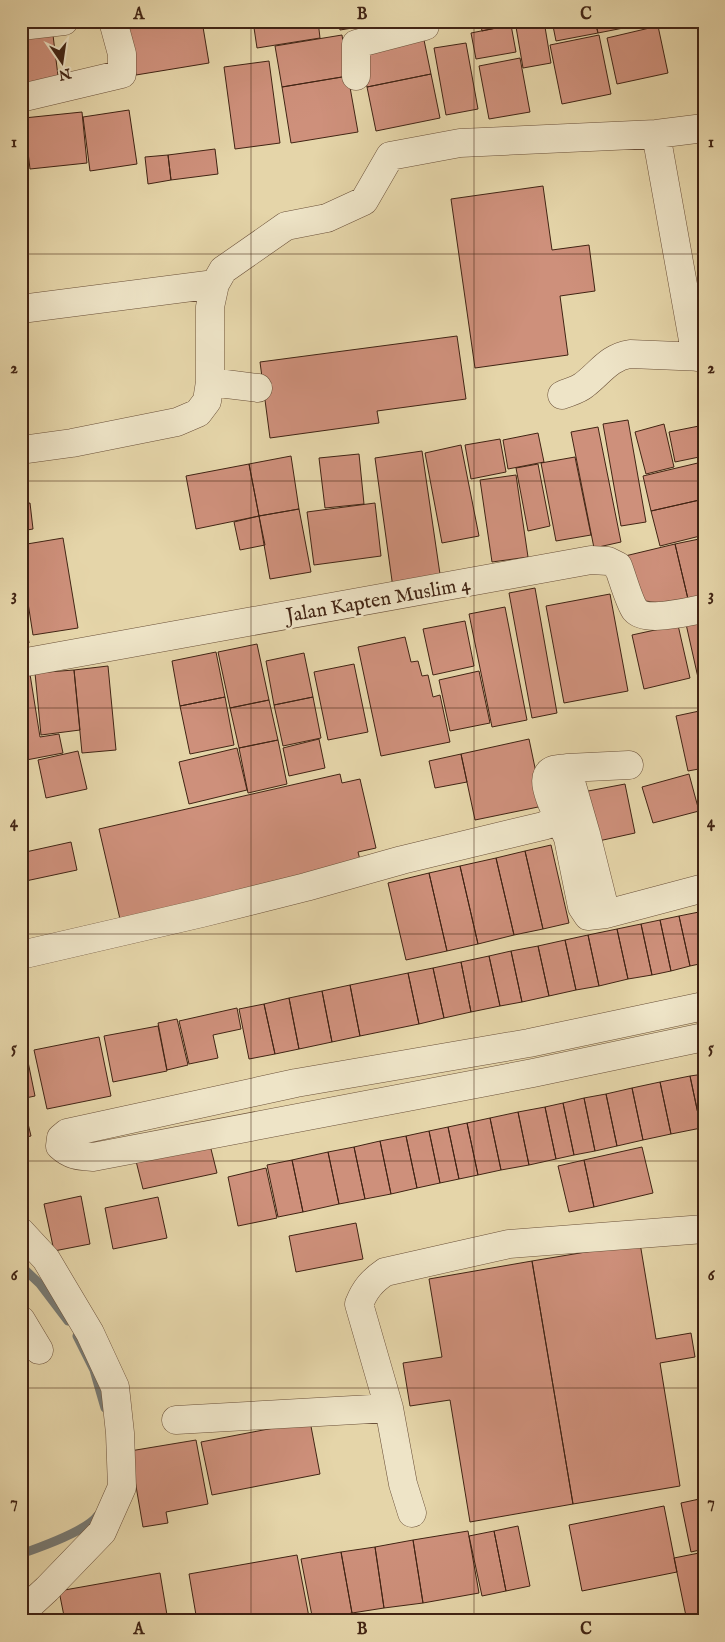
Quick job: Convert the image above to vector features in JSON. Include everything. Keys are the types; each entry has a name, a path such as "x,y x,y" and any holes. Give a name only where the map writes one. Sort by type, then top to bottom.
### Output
{"street":[{"path":"21,26 64,21"},
{"path":"21,98 122,74 122,54 113,21"},
{"path":"356,76 356,44 425,26 426,21"},
{"path":"21,450 72,444 177,422 198,413 207,401 210,382 210,307 215,284 223,270 286,226 327,218 364,201 390,156 460,143 656,134 704,128"},
{"path":"562,395 582,387 609,362 620,356 630,354 700,357 656,134"},
{"path":"21,309 215,284"},
{"path":"210,382 258,388"},
{"name":"Jalan Kapten Muslim 4","path":"21,663 591,560 608,561 618,566 634,608 639,614 650,617 704,609"},
{"path":"629,765 554,769 547,776 545,786 572,831 606,914 704,888"},
{"path":"21,955 220,908 402,860 543,826 572,831"},
{"path":"704,1006 528,1043 296,1082 67,1134 61,1138 60,1146 68,1153 77,1156 93,1157 533,1073 704,1037"},
{"path":"528,1043 533,1073"},
{"path":"296,1082 305,1116"},
{"path":"412,1513 403,1484 389,1408 359,1304 364,1292 372,1281 385,1272 509,1244 704,1229"},
{"path":"21,1232 46,1258 90,1333 114,1387 120,1433 122,1487 102,1532 47,1590 21,1613"},
{"path":"21,1320 39,1350"},
{"path":"176,1420 389,1408"}],"building":[{"path":"127,21 202,21 209,63 136,75"},
{"path":"253,21 318,21 320,38 257,48"},
{"path":"338,21 377,21 377,24 340,30"},
{"path":"480,21 510,21 511,25 482,31"},
{"path":"515,21 544,21 551,63 523,68"},
{"path":"552,21 595,21 598,33 556,41"},
{"path":"595,21 659,21 598,33"},
{"path":"511,25 516,52 476,59 471,33"},
{"path":"658,26 668,73 617,84 607,38"},
{"path":"52,27 59,84 21,89 21,31"},
{"path":"342,35 348,76 282,87 275,46"},
{"path":"599,35 611,94 562,104 550,45"},
{"path":"424,40 431,74 367,87 360,53"},
{"path":"466,43 478,109 446,115 434,48"},
{"path":"520,58 530,112 489,119 479,66"},
{"path":"269,61 280,143 235,149 224,67"},
{"path":"431,74 440,118 376,131 367,87"},
{"path":"348,76 358,132 291,143 282,87"},
{"path":"129,110 137,164 90,171 83,117"},
{"path":"82,112 87,163 30,169 24,118"},
{"path":"21,130 25,166 21,167"},
{"path":"215,149 218,174 171,180 168,155"},
{"path":"168,155 171,180 148,184 145,157"},
{"path":"543,186 552,250 589,245 595,291 560,296 568,355 475,368 451,199"},
{"path":"457,336 466,399 377,411 379,423 270,438 260,362"},
{"path":"628,420 646,522 621,526 603,424"},
{"path":"664,424 674,467 646,474 635,432"},
{"path":"704,425 704,456 675,462 669,432"},
{"path":"598,427 621,542 594,548 571,432"},
{"path":"538,433 544,462 508,469 503,440"},
{"path":"500,439 506,472 471,479 465,445"},
{"path":"461,445 479,536 442,543 425,453"},
{"path":"422,451 441,581 393,588 375,458"},
{"path":"359,454 364,504 325,508 319,458"},
{"path":"291,456 299,509 259,516 249,464"},
{"path":"575,457 591,535 556,541 541,463"},
{"path":"702,462 704,469 704,499 651,511 643,476"},
{"path":"249,464 259,516 196,529 186,476"},
{"path":"538,464 550,526 528,531 516,468"},
{"path":"516,475 528,557 492,562 480,480"},
{"path":"704,499 704,535 660,546 651,511"},
{"path":"30,503 33,529 21,531 21,504"},
{"path":"375,503 381,556 314,565 307,512"},
{"path":"299,509 311,572 270,579 259,516"},
{"path":"259,516 265,545 240,550 234,522"},
{"path":"63,538 78,628 33,635 21,558 21,545"},
{"path":"704,538 704,596 688,599 675,544"},
{"path":"675,544 688,599 640,608 625,556"},
{"path":"535,588 557,713 532,718 509,593"},
{"path":"21,592 29,643 21,644"},
{"path":"610,594 628,691 564,703 546,606"},
{"path":"505,607 527,720 492,727 469,614"},
{"path":"704,620 704,681 699,682 686,624"},
{"path":"465,621 474,666 433,675 423,629"},
{"path":"678,625 690,678 644,689 632,635"},
{"path":"405,637 411,662 418,661 422,676 428,675 433,697 440,695 450,742 381,756 358,647"},
{"path":"257,644 269,700 230,708 218,652"},
{"path":"216,652 225,697 180,706 172,661"},
{"path":"304,653 313,697 274,705 266,661"},
{"path":"354,664 368,732 328,740 314,672"},
{"path":"108,666 116,750 82,753 74,670"},
{"path":"29,668 40,737 59,734 63,753 21,761 21,669"},
{"path":"74,670 80,730 41,735 35,673"},
{"path":"479,671 490,723 450,731 439,680"},
{"path":"225,697 234,745 190,754 180,706"},
{"path":"313,697 321,738 283,746 274,705"},
{"path":"269,700 278,740 239,748 230,708"},
{"path":"704,710 704,768 688,771 676,716"},
{"path":"319,739 325,768 289,776 283,748"},
{"path":"529,739 543,806 475,820 461,754"},
{"path":"278,740 287,784 248,793 239,748"},
{"path":"237,748 247,790 189,804 179,762"},
{"path":"78,751 87,789 46,798 38,760"},
{"path":"461,754 467,782 435,788 429,761"},
{"path":"340,774 342,783 360,779 376,848 358,852 361,864 120,919 99,829"},
{"path":"689,774 699,811 653,823 642,787"},
{"path":"625,784 635,833 594,842 583,792"},
{"path":"71,842 77,870 21,882 21,853"},
{"path":"551,845 569,923 543,929 525,851"},
{"path":"525,851 543,929 514,935 496,858"},
{"path":"496,858 514,935 478,944 460,866"},
{"path":"460,866 478,944 447,951 429,873"},
{"path":"429,873 447,951 406,960 388,883"},
{"path":"704,911 704,963 690,966 679,916"},
{"path":"679,916 690,966 671,971 660,920"},
{"path":"660,920 671,971 652,975 641,924"},
{"path":"641,924 652,975 628,979 617,929"},
{"path":"617,929 628,979 599,986 588,935"},
{"path":"588,935 599,986 576,990 565,940"},
{"path":"565,940 576,990 549,996 538,946"},
{"path":"538,946 549,996 522,1002 511,951"},
{"path":"511,951 522,1002 500,1006 489,956"},
{"path":"489,956 500,1006 471,1012 461,962"},
{"path":"461,962 471,1012 444,1018 433,968"},
{"path":"433,968 444,1018 419,1024 408,973"},
{"path":"408,973 419,1024 360,1036 350,985"},
{"path":"350,985 360,1036 332,1042 322,991"},
{"path":"322,991 332,1042 299,1049 289,998"},
{"path":"289,998 299,1049 275,1054 264,1004"},
{"path":"264,1004 275,1054 249,1059 239,1009"},
{"path":"237,1008 241,1029 213,1035 218,1058 189,1064 179,1021"},
{"path":"177,1019 188,1065 167,1070 158,1023"},
{"path":"158,1026 167,1071 113,1082 104,1036"},
{"path":"99,1037 111,1096 47,1109 34,1050"},
{"path":"25,1047 35,1096 21,1099 21,1048"},
{"path":"704,1074 704,1128 701,1128 690,1076"},
{"path":"690,1076 701,1128 671,1134 660,1082"},
{"path":"660,1082 671,1134 643,1140 632,1088"},
{"path":"632,1088 643,1140 617,1146 606,1094"},
{"path":"606,1094 617,1146 595,1151 584,1098"},
{"path":"584,1098 595,1151 574,1155 563,1103"},
{"path":"563,1103 574,1155 556,1159 545,1107"},
{"path":"545,1107 556,1159 529,1165 518,1112"},
{"path":"25,1111 31,1136 21,1138 21,1112"},
{"path":"518,1112 529,1165 501,1170 490,1118"},
{"path":"490,1118 501,1170 478,1175 467,1123"},
{"path":"467,1123 478,1175 459,1179 448,1127"},
{"path":"448,1127 459,1179 440,1183 429,1131"},
{"path":"429,1131 440,1183 417,1188 406,1136"},
{"path":"406,1136 417,1188 391,1194 380,1141"},
{"path":"380,1141 391,1194 365,1199 354,1147"},
{"path":"210,1145 217,1173 143,1189 136,1161"},
{"path":"354,1147 365,1199 339,1204 328,1152"},
{"path":"642,1147 653,1193 594,1207 584,1160"},
{"path":"328,1152 339,1204 303,1212 292,1160"},
{"path":"292,1160 303,1212 278,1217 267,1165"},
{"path":"584,1160 594,1207 569,1212 558,1166"},
{"path":"266,1168 277,1218 238,1226 228,1177"},
{"path":"81,1196 90,1244 54,1251 44,1204"},
{"path":"158,1197 167,1238 113,1249 105,1208"},
{"path":"356,1223 363,1259 296,1272 289,1236"},
{"path":"640,1243 656,1339 691,1333 695,1357 660,1363 680,1486 573,1504 532,1261"},
{"path":"532,1261 573,1504 470,1522 450,1400 410,1406 403,1363 442,1357 429,1279"},
{"path":"310,1421 320,1474 212,1495 201,1442"},
{"path":"196,1440 208,1504 166,1512 168,1523 143,1527 130,1451"},
{"path":"704,1498 704,1549 691,1552 681,1503"},
{"path":"664,1506 677,1572 582,1591 569,1525"},
{"path":"518,1526 530,1586 506,1591 494,1531"},
{"path":"468,1531 479,1593 423,1603 413,1540"},
{"path":"494,1531 506,1591 482,1596 469,1536"},
{"path":"413,1540 423,1603 384,1608 375,1547"},
{"path":"375,1547 384,1608 352,1613 341,1552"},
{"path":"341,1552 352,1613 313,1621 301,1559"},
{"path":"704,1552 704,1621 687,1621 674,1558"},
{"path":"297,1555 309,1617 287,1621 197,1621 189,1574"},
{"path":"160,1573 168,1621 65,1621 59,1591"}],"waterway":[{"path":"21,1266 40,1284 68,1321"},
{"path":"77,1336 94,1370 105,1408"},
{"path":"21,1554 74,1533 98,1515"}]}
